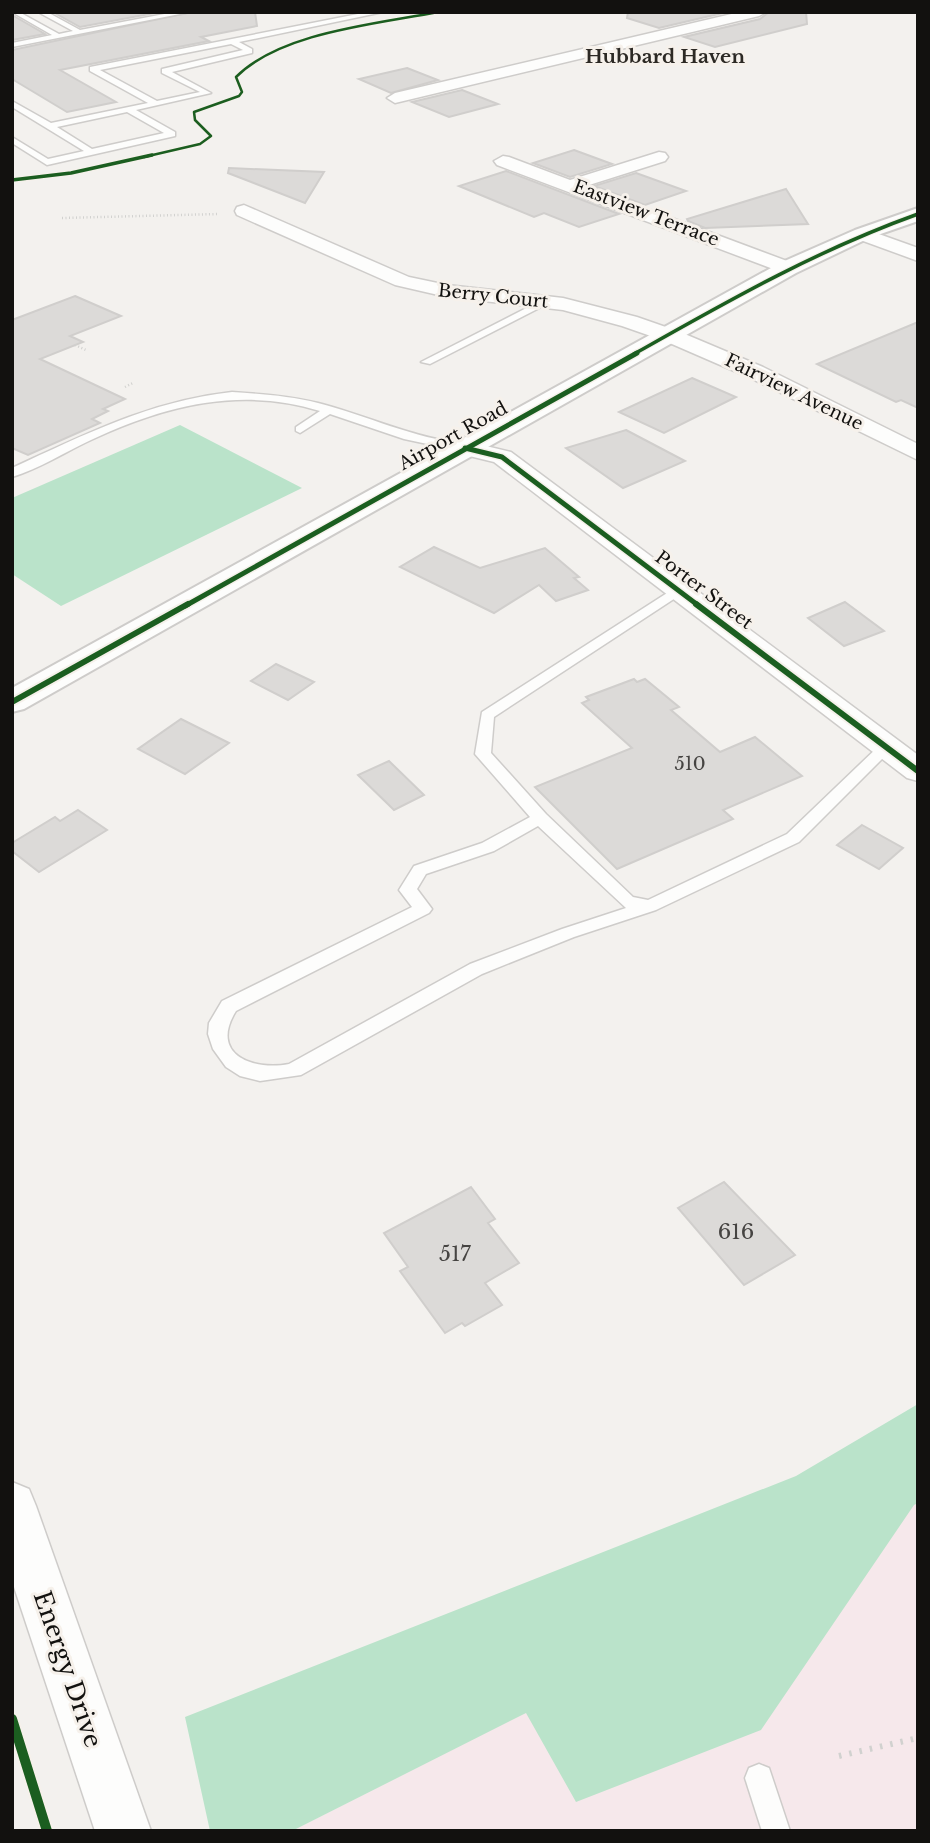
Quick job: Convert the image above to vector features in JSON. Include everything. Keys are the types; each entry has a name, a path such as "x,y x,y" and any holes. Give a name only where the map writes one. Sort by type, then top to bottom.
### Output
{"street":[{"path":"394,98 759,12"},
{"path":"572,185 659,157"},
{"name":"Eastview Terrace","path":"503,161 788,268"},
{"name":"Berry Court","path":"244,211 402,281 424,288 587,309 668,335"},
{"name":"Airport Road","path":"12,702 788,268 862,234 918,214"},
{"path":"862,234 918,256"},
{"name":"Fairview Avenue","path":"668,335 696,344 918,453"},
{"name":"Porter Street","path":"465,448 502,457 918,771"},
{"name":"Energy Drive","path":"12,1506 123,1831"}],"lane":[{"path":"13,12 58,36"},
{"path":"41,12 79,32"},
{"path":"12,45 187,12"},
{"path":"156,104 93,69 380,12"},
{"path":"50,126 207,93 165,71 249,51 232,41"},
{"path":"12,103 91,152"},
{"path":"12,139 47,162 172,134 129,110"},
{"path":"426,362 546,302"},
{"path":"12,473 152,410 174,403 229,394 274,396 329,410 434,444 465,448"},
{"path":"300,429 329,410"},
{"path":"650,906 628,902 540,818 483,754 486,715 678,590"},
{"path":"540,818 488,847 420,870 408,890 423,909 229,1006 218,1023 219,1039 226,1056 253,1073 267,1075 294,1070 476,970 568,933 650,906 793,838 886,747"},
{"path":"759,1777 776,1831"}],"path":[{"path":"62,218 196,216"},
{"path":"75,345 86,350"},
{"path":"125,387 133,383"},
{"path":"839,1756 918,1738"}],"shaded area":[{"path":"918,1503 918,1831 292,1831 526,1712"}],"green space":[{"path":"180,425 302,488 61,606 12,574 12,498"},
{"path":"918,1404 918,1503 914,1505 761,1730 576,1802 526,1713 292,1831 210,1831 185,1717 796,1476"}],"building":[{"path":"53,12 160,12 80,27"},
{"path":"192,12 255,12 257,26 201,37 209,41 60,70 116,102 67,112 12,79 12,50"},
{"path":"628,12 727,12 659,28 627,18"},
{"path":"769,12 806,12 807,24 715,47 684,37 760,19"},
{"path":"12,15 45,34 12,40"},
{"path":"407,68 438,80 391,93 359,79"},
{"path":"462,90 498,104 449,117 412,102"},
{"path":"574,150 612,164 570,177 533,163"},
{"path":"229,168 324,172 305,203 228,173"},
{"path":"506,171 619,214 579,227 544,213 534,217 459,186"},
{"path":"636,173 686,191 645,205 594,186"},
{"path":"786,189 808,224 705,228 687,219"},
{"path":"75,296 121,316 70,336 83,342 40,359 125,399 103,409 108,411 92,419 100,423 28,455 12,448 12,320"},
{"path":"918,322 918,408 901,400 896,402 817,364"},
{"path":"692,378 736,397 664,433 619,412"},
{"path":"626,430 685,461 623,488 566,448"},
{"path":"434,547 480,568 545,548 579,577 574,578 588,590 556,601 539,585 494,613 400,567"},
{"path":"845,602 884,631 844,646 808,618"},
{"path":"276,664 314,682 288,700 251,681"},
{"path":"634,679 637,682 645,679 679,707 671,710 720,752 755,737 802,776 723,810 733,819 617,869 535,787 632,748 582,703 589,700 586,697"},
{"path":"181,719 229,743 185,774 138,749"},
{"path":"389,761 424,795 394,810 358,775"},
{"path":"78,810 107,830 39,872 12,851 12,843 55,817 60,821"},
{"path":"862,825 903,848 879,869 837,845"},
{"path":"724,1182 795,1255 744,1285 678,1208"},
{"path":"471,1187 495,1219 488,1223 519,1263 485,1283 502,1305 465,1326 462,1323 445,1333 400,1271 408,1267 384,1233"}],"cycle path":[{"path":"12,180 71,173 200,144 211,136 195,120 194,112 239,96 242,92 236,77 249,64 270,53 328,34 438,12"},
{"path":"12,702 788,268 862,234 918,214"},
{"path":"465,448 502,457 918,771"},
{"path":"12,1719 47,1831"}],"district":[{"name":"Hubbard Haven","path":"665,56"}]}
